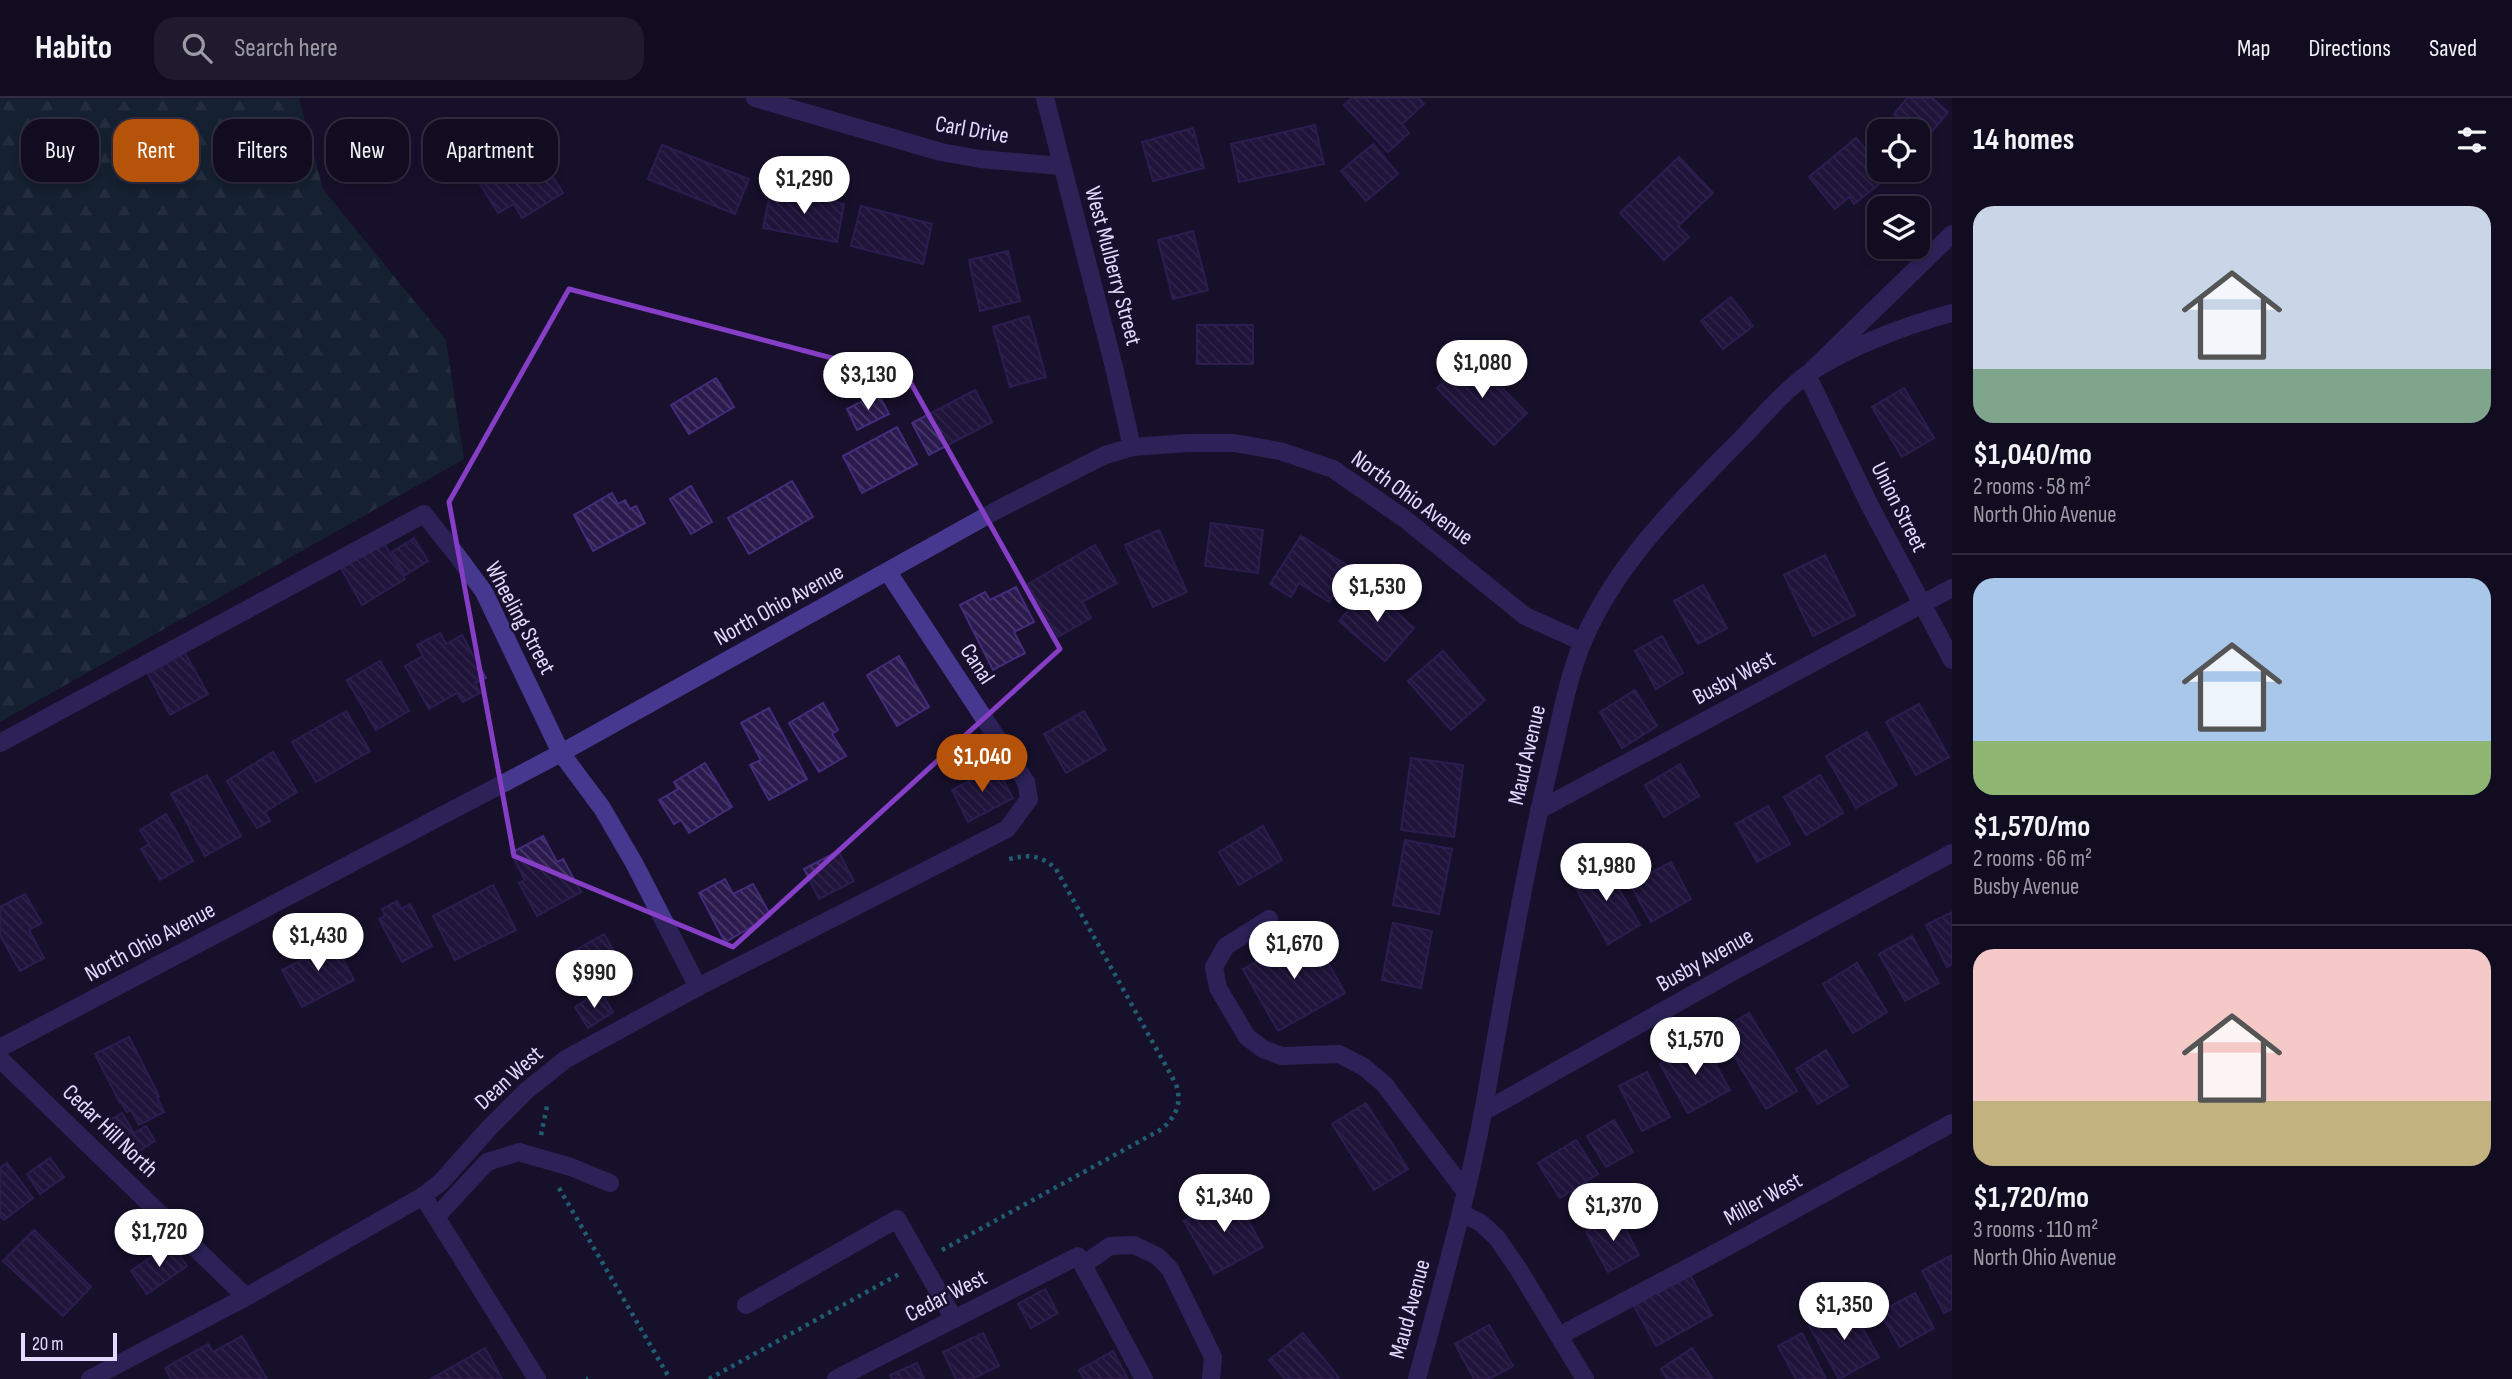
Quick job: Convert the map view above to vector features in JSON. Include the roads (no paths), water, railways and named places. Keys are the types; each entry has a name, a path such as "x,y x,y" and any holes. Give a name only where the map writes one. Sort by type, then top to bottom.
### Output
{"street":[{"name":"Carl Drive","path":"755,98 941,152 981,159 1061,166"},
{"name":"West Mulberry Street","path":"1045,98 1132,447"},
{"path":"1807,375 1952,234"},
{"name":"Maud Avenue","path":"1418,1379 1461,1213 1483,1112 1510,952 1539,810 1572,673 1596,615 1636,551 1667,514 1807,375 1841,355 1885,336 1952,313"},
{"name":"Union Street","path":"1807,375 1869,504 1952,660"},
{"name":"North Ohio Avenue","path":"0,1048 561,753 999,509 1105,455 1132,447 1234,443 1280,451 1333,470 1405,519 1525,616 1583,642"},
{"name":"Wheeling Street","path":"0,743 424,514 484,593 561,753 602,808 634,863 698,987"},
{"name":"Canal","path":"888,572 1026,782"},
{"name":"Busby West","path":"1539,810 1952,588"},
{"name":"Dean West","path":"90,1379 246,1297 423,1196 441,1182 526,1091 566,1059 698,987 1007,829 1029,799 1026,782"},
{"name":"Busby Avenue","path":"1483,1112 1952,853"},
{"path":"1269,919 1226,946 1214,967 1218,988 1247,1037 1263,1049 1282,1056 1339,1054 1364,1067 1385,1085 1465,1191"},
{"name":"Cedar Hill North","path":"0,1059 246,1297"},
{"name":"Miller West","path":"1559,1336 1952,1123"},
{"path":"436,1217 486,1162 519,1152 610,1183"},
{"path":"423,1196 537,1379"},
{"path":"1461,1213 1481,1223 1497,1238 1585,1379"},
{"path":"746,1305 897,1219 954,1319"},
{"name":"Cedar West","path":"836,1379 954,1319 1110,1246 1134,1245 1157,1256 1170,1269 1213,1357 1211,1379"},
{"path":"1080,1260 1144,1379"}]}
